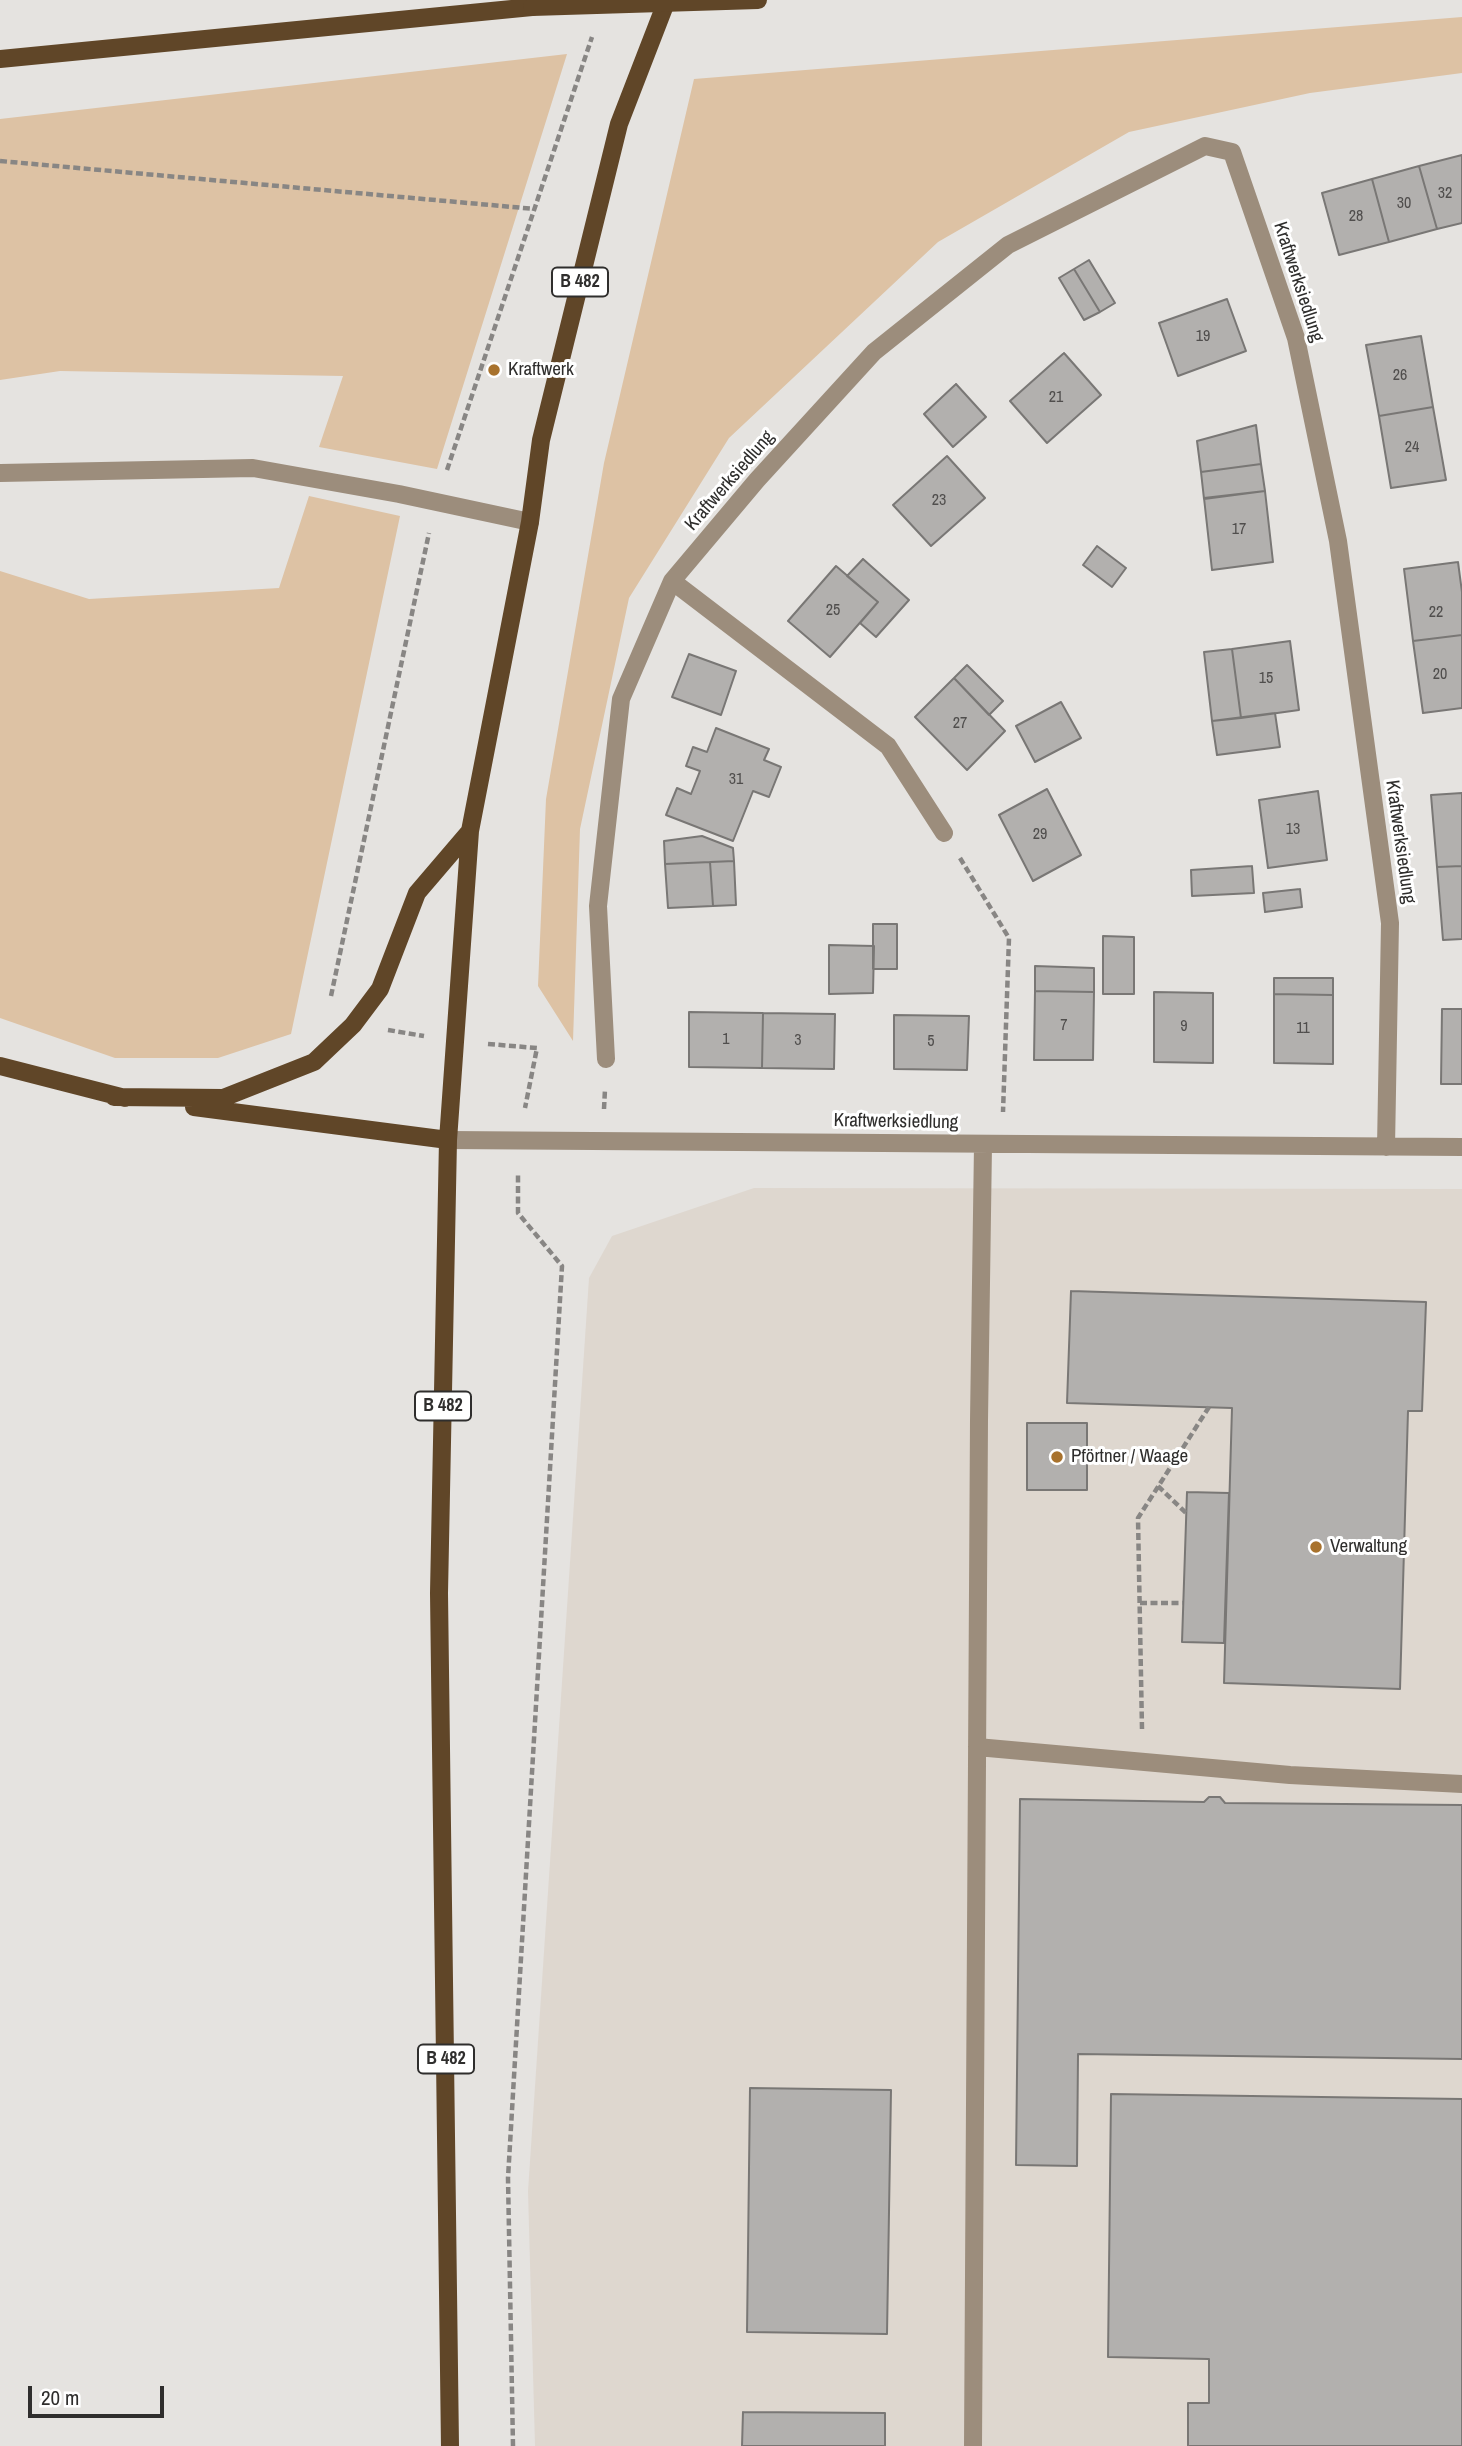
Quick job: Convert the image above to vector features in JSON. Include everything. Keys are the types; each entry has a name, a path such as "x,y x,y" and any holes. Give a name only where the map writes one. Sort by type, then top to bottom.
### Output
{"main road":[{"name":"B 482","path":"450,2446 439,1593 447,1140 470,831 530,522 541,440 619,124 667,0"},
{"path":"0,59 533,7 758,0"},
{"path":"114,1097 223,1098 314,1062 353,1025 380,989 417,893 470,831"},
{"path":"0,1066 114,1097 447,1140"}],"street":[{"name":"Kraftwerksiedlung","path":"606,1059 598,905 621,699 672,581 757,480 874,352 1008,244 1205,146 1232,152 1296,338 1338,541 1390,923 1386,1147"},
{"path":"0,473 253,468 530,522"},
{"path":"672,581 888,746 944,833"},
{"name":"Kraftwerksiedlung","path":"447,1140 1462,1147"},
{"path":"973,2446 982,1144"},
{"path":"977,1747 1290,1775 1462,1784"}],"path":[{"path":"513,2446 508,2178 562,1266 518,1213 518,1139 537,1048 453,1040 353,1025 331,998 436,502 596,26"},
{"path":"0,160 536,209"},
{"path":"944,833 1009,939 1002,1144"},
{"path":"603,1141 606,1059"},
{"path":"1143,1762 1138,1518 1209,1407"},
{"path":"1158,1486 1186,1513"},
{"path":"1140,1603 1183,1603"}],"shaded area":[{"path":"1462,17 1462,73 1310,93 1129,132 938,242 729,438 629,598 580,829 573,1041 538,986 546,799 604,463 694,79"},
{"path":"567,54 437,469 319,447 343,376 60,371 0,380 0,119"},
{"path":"309,496 400,516 291,1034 218,1058 115,1058 0,1018 0,571 89,599 279,588"},
{"path":"754,1188 1462,1189 1462,2446 535,2446 528,2191 589,1278 612,1236"}],"building":[{"path":"1462,155 1462,223 1437,229 1419,166"},
{"path":"1419,166 1437,229 1389,242 1372,179"},
{"path":"1372,179 1389,242 1339,255 1322,193"},
{"path":"1089,260 1115,303 1100,312 1074,269"},
{"path":"1074,269 1100,312 1084,320 1059,278"},
{"path":"1227,299 1246,351 1178,376 1159,323"},
{"path":"1421,336 1433,407 1379,416 1366,345"},
{"path":"1064,353 1101,395 1047,443 1010,401"},
{"path":"956,384 986,417 953,447 924,414"},
{"path":"1433,407 1446,480 1391,488 1379,416"},
{"path":"1256,425 1261,464 1201,472 1197,441"},
{"path":"947,456 985,498 931,546 893,505"},
{"path":"1261,464 1265,491 1204,499 1201,472"},
{"path":"1265,491 1273,562 1212,570 1204,498"},
{"path":"1097,546 1126,568 1112,587 1083,565"},
{"path":"863,559 909,600 876,637 860,623 878,602 847,576"},
{"path":"1458,562 1462,592 1462,635 1413,641 1404,569"},
{"path":"836,566 878,602 830,657 788,621"},
{"path":"1462,635 1462,708 1423,713 1413,641"},
{"path":"1290,641 1299,710 1241,718 1232,649"},
{"path":"1232,649 1241,718 1212,721 1204,652"},
{"path":"689,654 736,671 721,715 672,697"},
{"path":"967,665 1003,701 989,715 954,678"},
{"path":"954,678 1005,731 967,770 915,717"},
{"path":"1061,702 1081,738 1035,762 1016,726"},
{"path":"1275,713 1280,747 1217,755 1212,721"},
{"path":"716,728 769,749 764,760 781,767 769,797 753,791 733,841 666,815 677,788 691,794 700,771 686,766 693,747 707,752"},
{"path":"1047,789 1081,855 1033,881 999,815"},
{"path":"1318,791 1327,860 1268,868 1259,800"},
{"path":"1462,793 1462,866 1437,867 1431,795"},
{"path":"702,836 733,848 734,861 665,864 664,841"},
{"path":"734,861 736,905 713,906 710,862"},
{"path":"710,862 713,906 668,908 665,864"},
{"path":"1252,866 1254,893 1192,896 1191,870"},
{"path":"1462,866 1462,939 1443,940 1437,867"},
{"path":"1300,889 1302,907 1265,912 1263,893"},
{"path":"873,924 897,924 897,969 873,969"},
{"path":"1103,936 1134,937 1134,994 1103,994"},
{"path":"829,945 874,946 873,993 829,994"},
{"path":"1035,966 1094,968 1094,992 1035,991"},
{"path":"1274,978 1333,978 1333,995 1274,994"},
{"path":"1035,991 1094,992 1093,1060 1034,1060"},
{"path":"1154,992 1213,993 1213,1063 1154,1062"},
{"path":"1274,994 1333,995 1333,1064 1274,1063"},
{"path":"1442,1009 1462,1009 1462,1084 1441,1084"},
{"path":"689,1012 763,1013 762,1068 689,1067"},
{"path":"763,1013 835,1014 834,1069 762,1068"},
{"path":"894,1015 969,1016 967,1070 894,1069"},
{"name":"Verwaltung","path":"1071,1291 1426,1302 1422,1411 1408,1411 1400,1689 1224,1683 1232,1408 1067,1403"},
{"name":"Pförtner / Waage","path":"1027,1423 1087,1423 1087,1490 1027,1490"},
{"path":"1187,1492 1229,1493 1224,1643 1182,1642"},
{"path":"1209,1797 1220,1797 1225,1803 1462,1805 1462,2059 1078,2054 1077,2166 1016,2165 1020,1799 1204,1802"},
{"path":"750,2088 891,2090 887,2334 747,2332"},
{"path":"1111,2094 1462,2099 1462,2446 1188,2446 1188,2403 1209,2403 1209,2359 1108,2357"},
{"path":"743,2412 885,2413 885,2446 742,2446"}],"place":[{"name":"Kraftwerk","path":"494,370"},
{"name":"Pförtner / Waage","path":"1057,1457"},
{"name":"Verwaltung","path":"1316,1547"}]}
